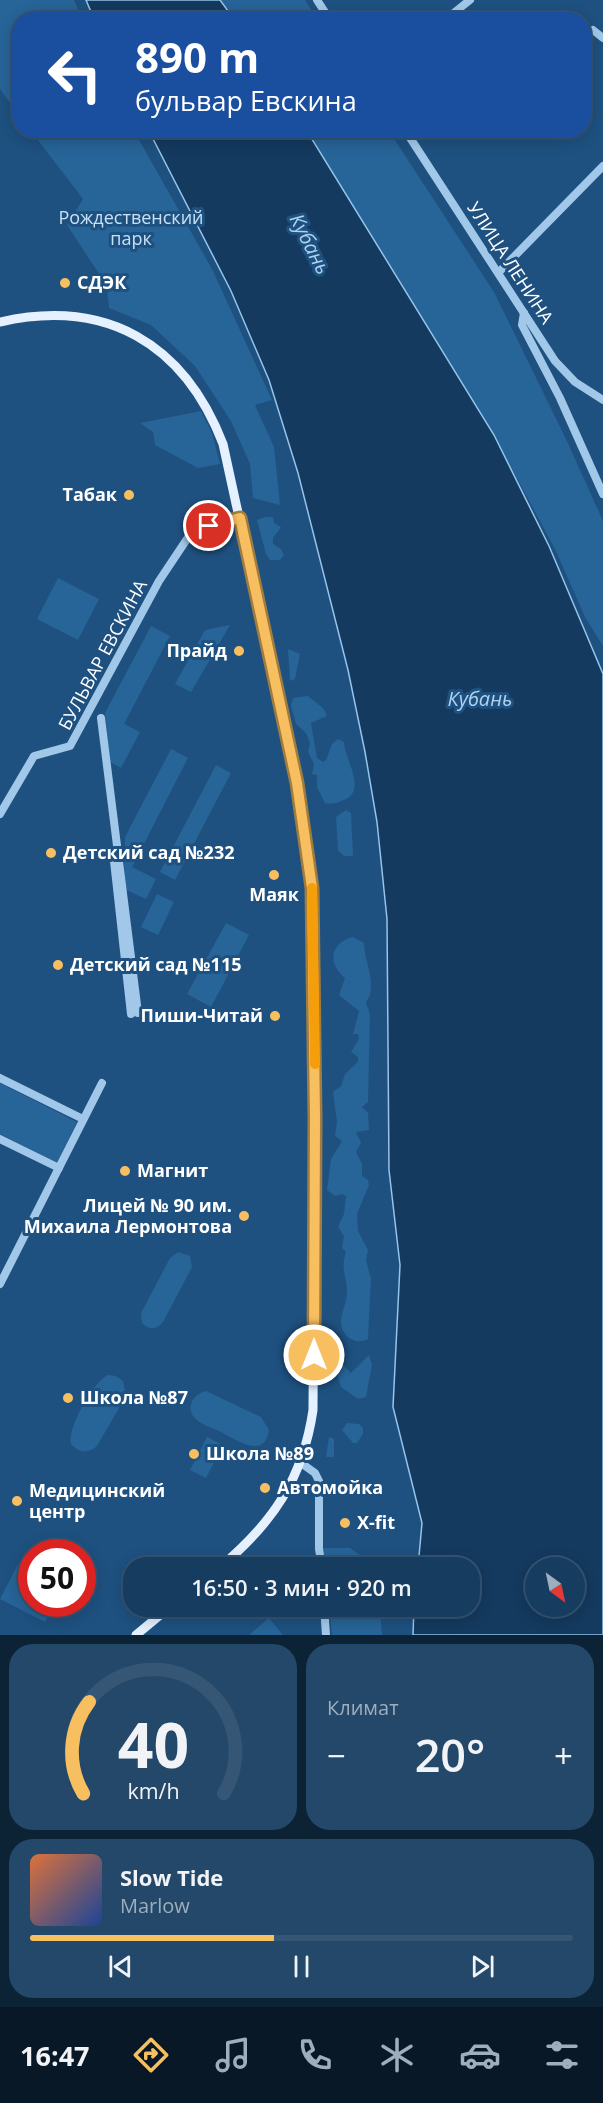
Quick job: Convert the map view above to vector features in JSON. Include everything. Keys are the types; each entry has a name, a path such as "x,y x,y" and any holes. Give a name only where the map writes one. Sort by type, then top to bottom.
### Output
{"main road":[{"path":"0,322 31,315 66,315 97,320 126,329 171,361 212,416 223,444 297,783 314,919 314,1374 309,1434 301,1463 274,1511 257,1533 231,1557"},
{"path":"136,1635 158,1617"}],"street":[{"path":"455,12 470,0"},
{"path":"593,30 603,38"},
{"name":"УЛИЦА ЛЕНИНА","path":"410,138 555,361 575,382 602,398"},
{"path":"499,272 603,166"},
{"path":"524,313 522,325 560,399 603,494"},
{"name":"БУЛЬВАР ЕВСКИНА","path":"0,814 34,756 70,746 159,581 193,531 240,518"},
{"path":"101,717 134,1014"},
{"path":"0,1078 83,1119"},
{"path":"0,1284 102,1083"},
{"path":"0,1139 59,1168"},
{"path":"301,1463 315,1473 319,1482 320,1557"},
{"path":"325,1617 326,1635"}],"green space":[{"path":"0,0 74,0 79,12 12,12 12,105 0,89"},
{"path":"219,0 305,0 313,12 231,12"},
{"name":"Рождественский парк","path":"36,138 138,138 212,269 272,400 255,405 274,447 280,505 253,498 250,464 231,421 195,366 151,325 109,308 107,286 67,225 83,199"},
{"path":"312,138 394,138 494,292 566,439 603,521 603,646 585,617 556,551 505,456"},
{"path":"201,411 212,433 220,464 198,468 155,445 153,432 140,423"},
{"path":"273,517 274,523 281,527 273,538 273,544 281,549 284,555 280,560 270,560 266,554 257,520"},
{"path":"58,578 99,599 78,640 37,619"},
{"path":"230,625 191,692 175,684 205,630"},
{"path":"151,626 170,636 124,724 140,732 121,768 110,762 105,713"},
{"path":"288,649 300,654 295,679 290,681"},
{"path":"308,696 324,709 327,716 311,723 317,758 323,762 326,760 332,744 338,739 344,742 353,774 355,782 351,796 337,803 325,803 317,787 317,775 312,774 314,764 308,752 310,743 306,733 296,724 291,706 293,698"},
{"path":"171,749 188,758 132,867 156,879 146,899 124,889 125,837"},
{"path":"216,765 231,773 175,880 160,872"},
{"path":"346,810 351,813 353,856 344,856 338,850 336,817"},
{"path":"157,894 174,902 158,935 141,927"},
{"path":"226,923 249,935 211,1007 187,994"},
{"path":"353,937 364,943 371,988 366,1003 370,1014 368,1102 362,1107 368,1113 369,1130 356,1132 361,1143 356,1152 362,1164 362,1176 368,1180 369,1185 357,1214 358,1231 368,1250 366,1260 371,1279 368,1339 363,1341 349,1338 341,1326 347,1296 344,1268 346,1252 342,1248 344,1236 338,1227 344,1214 346,1196 342,1194 335,1196 327,1190 331,1159 342,1141 335,1136 337,1122 333,1092 341,1086 345,1074 358,1062 358,1057 351,1052 359,1039 358,1034 353,1034 359,1011 339,995 345,978 335,966 334,960 334,954 340,944"},
{"path":"0,1083 77,1122 57,1163 0,1134"},
{"path":"178,1252 190,1256 192,1267 161,1325 155,1328 147,1327 142,1323 141,1313 170,1258"},
{"path":"369,1355 372,1365 366,1397 358,1399 341,1387 335,1367 339,1361 351,1373"},
{"path":"108,1375 116,1376 123,1381 126,1396 97,1446 87,1451 80,1451 71,1444 77,1417 89,1395"},
{"path":"206,1391 261,1417 269,1430 262,1444 256,1446 242,1443 198,1421 191,1412 191,1404 195,1397"},
{"path":"347,1423 359,1424 363,1428 363,1434 357,1443 353,1443 342,1430"},
{"path":"207,1437 223,1445 206,1478 190,1470"},
{"path":"329,1437 334,1439 334,1457 326,1457"},
{"path":"323,1548 350,1548 363,1557 323,1557"},
{"path":"18,1564 18,1608 0,1599"},
{"path":"35,1617 48,1617 45,1622"},
{"path":"330,1617 381,1617 382,1635 332,1635"},
{"path":"269,1618 283,1635 249,1635"}],"water":[{"path":"86,0 220,0 229,12 91,12"},
{"name":"Кубань","path":"153,138 311,138 494,435 549,546 603,674 603,1635 413,1635 414,1617 480,1617 480,1557 419,1557 422,1523 393,1407 400,1265 389,1170 387,919 377,822 365,752 348,670 298,473 269,380 231,291"}],"slow traffic":[{"path":"312,888 315,1064"}],"place":[{"name":"СДЭК","path":"65,283"},
{"name":"Табак","path":"129,495"},
{"name":"Прайд","path":"239,651"},
{"name":"Детский сад №232","path":"51,853"},
{"name":"Маяк","path":"274,875"},
{"name":"Детский сад №115","path":"58,965"},
{"name":"Пиши-Читай","path":"275,1016"},
{"name":"Магнит","path":"125,1171"},
{"name":"Лицей № 90 им. Михаила Лермонтова","path":"244,1216"},
{"name":"Школа №87","path":"68,1398"},
{"name":"Школа №89","path":"194,1454"},
{"name":"Автомойка","path":"265,1488"},
{"name":"Медицинский центр","path":"17,1501"},
{"name":"X-fit","path":"345,1523"}],"route":[{"path":"209,526 240,518 297,783 307,842 314,919 314,1355"}]}
